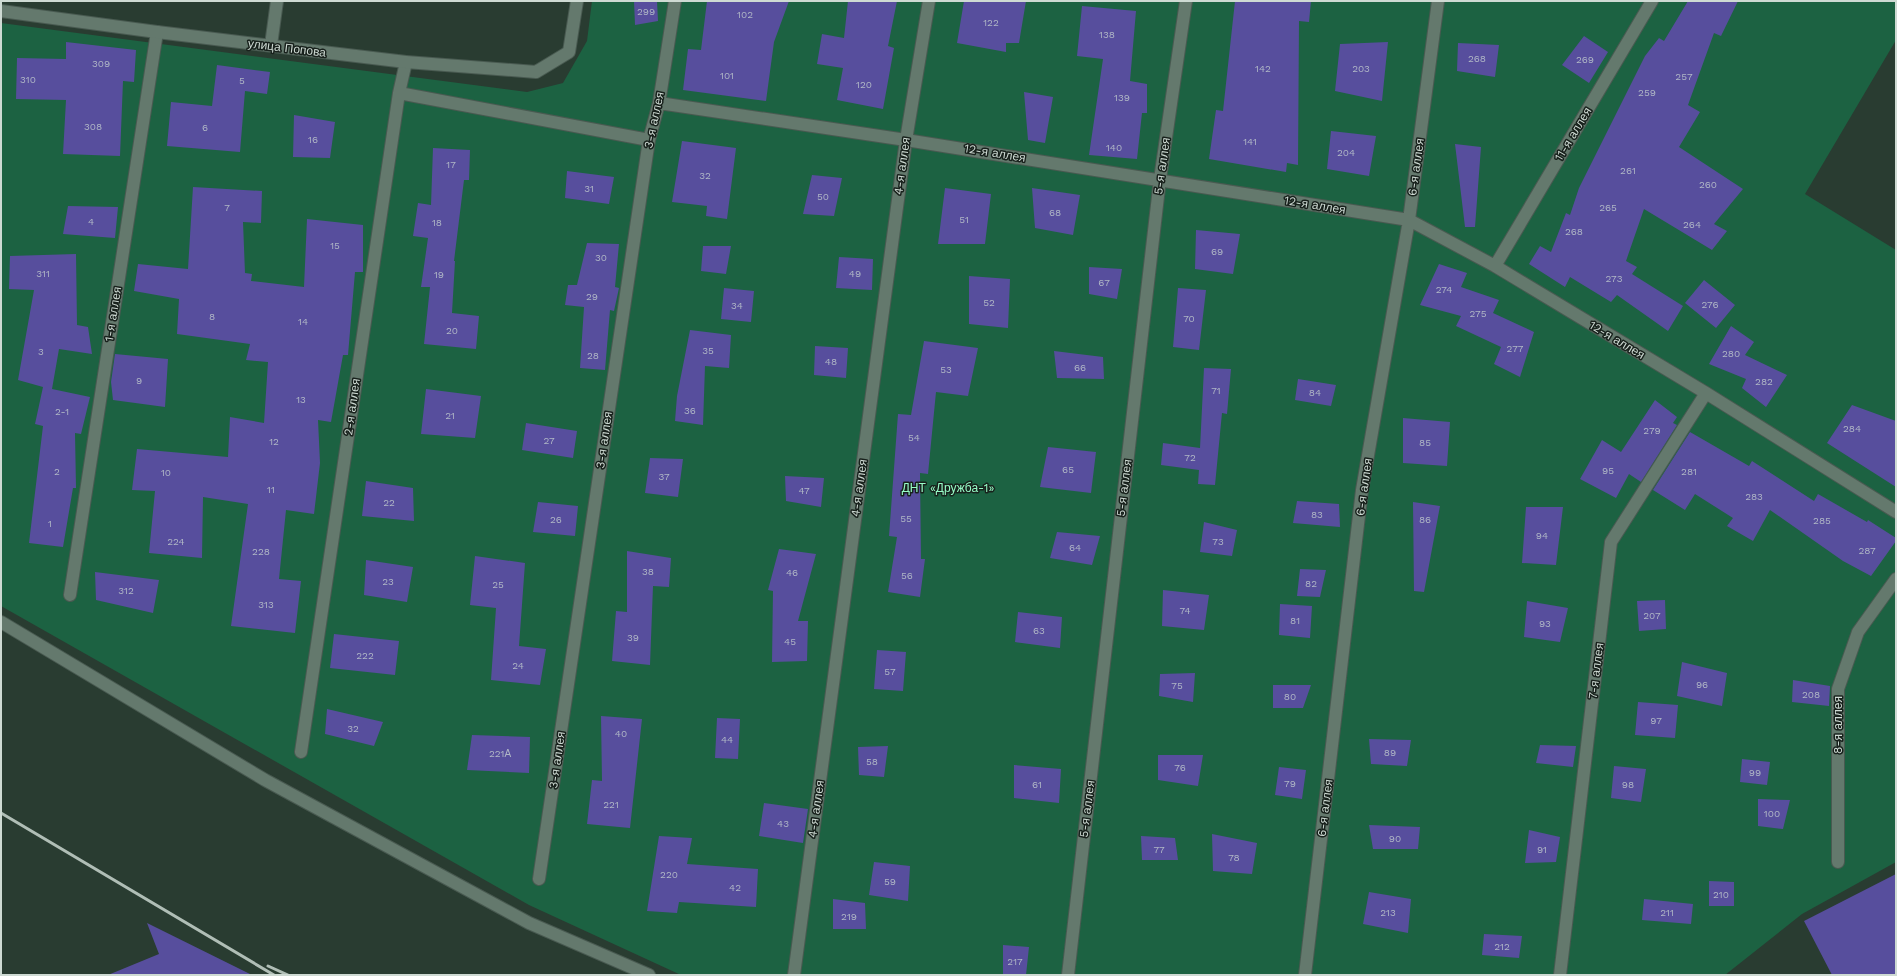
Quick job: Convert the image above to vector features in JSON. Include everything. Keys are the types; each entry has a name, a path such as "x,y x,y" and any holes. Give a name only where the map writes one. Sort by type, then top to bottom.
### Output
{"street":[{"path":"271,45 277,1"},
{"name":"улица Попова","path":"1,11 157,32 406,62 536,72 569,52 577,1"},
{"name":"3-я аллея","path":"539,879 649,140 659,103 675,1"},
{"name":"4-я аллея","path":"794,975 906,140 929,1"},
{"name":"5-я аллея","path":"1068,975 1160,179 1186,1"},
{"name":"6-я аллея","path":"1305,975 1362,490 1409,220 1438,1"},
{"name":"11-я аллея","path":"1495,266 1652,1"},
{"name":"1-я аллея","path":"70,595 157,32"},
{"name":"2-я аллея","path":"301,752 399,93 406,62"},
{"path":"399,93 649,140"},
{"name":"12-я аллея","path":"659,103 1160,179 1409,220 1495,266 1706,393 1896,512"},
{"name":"7-я аллея","path":"1560,975 1611,542 1706,393"},
{"name":"8-я аллея","path":"1838,862 1838,689 1858,632 1896,579"},
{"path":"1,622 265,780 529,923 649,975"}],"green space":[{"name":"ДНТ «Дружба-1»","path":"592,1 1896,1 1896,40 1805,194 1896,250 1896,862 1802,914 1725,975 681,975 529,905 1,606 1,23 527,92 563,83 587,41"}],"building":[{"path":"634,1 657,1 658,21 635,25"},
{"path":"707,1 789,1 774,42 766,101 683,90 688,49 701,50"},
{"path":"848,1 897,1 888,46 894,48 883,109 837,100 843,68 817,64 822,34 844,38"},
{"path":"964,1 1026,1 1019,43 1006,43 1006,52 957,43"},
{"path":"1235,1 1311,1 1309,22 1299,21 1298,165 1287,163 1286,172 1209,159 1216,110 1223,111"},
{"path":"1688,1 1738,1 1721,36 1714,33 1688,105 1700,112 1679,147 1743,189 1714,224 1727,231 1712,250 1644,209 1626,261 1637,267 1632,274 1683,306 1668,331 1617,295 1611,302 1570,277 1565,287 1529,264 1540,246 1551,252 1566,213 1570,215 1579,188 1645,56 1659,38 1664,41"},
{"path":"1082,6 1136,11 1130,81 1147,84 1147,113 1142,113 1137,159 1089,155 1103,59 1077,56"},
{"path":"1584,36 1608,52 1589,83 1562,65"},
{"path":"66,42 136,50 134,82 123,81 120,156 63,154 66,100 16,99 17,58 66,59"},
{"path":"1388,42 1382,101 1335,91 1340,44"},
{"path":"1458,43 1499,45 1495,77 1457,71"},
{"path":"217,65 270,72 267,94 245,91 240,152 167,146 171,102 212,106"},
{"path":"1024,92 1053,97 1045,143 1028,140"},
{"path":"294,115 335,122 330,158 293,157"},
{"path":"1331,131 1376,136 1369,176 1327,169"},
{"path":"682,141 736,148 727,219 706,216 707,206 672,202"},
{"path":"1455,144 1481,147 1475,227 1465,227"},
{"path":"433,148 470,150 469,180 464,180 454,261 452,313 479,316 476,349 424,344 430,287 421,287 428,238 413,236 418,203 431,205"},
{"path":"567,171 614,177 609,204 565,198"},
{"path":"812,175 842,178 834,216 803,214"},
{"path":"193,187 262,191 261,223 243,222 245,273 252,274 251,281 304,287 307,219 363,225 363,272 355,272 348,355 343,355 331,422 318,420 320,463 314,514 286,510 279,579 301,581 295,633 231,626 248,504 203,497 202,558 149,553 155,491 132,490 137,449 228,457 230,417 264,423 268,362 246,360 250,344 177,334 179,299 134,291 138,264 188,269"},
{"path":"945,188 991,194 985,244 938,244"},
{"path":"1032,188 1080,195 1073,235 1035,228"},
{"path":"68,206 118,207 115,238 63,234"},
{"path":"1196,230 1240,234 1233,274 1195,269"},
{"path":"587,243 619,244 615,287 619,288 614,311 610,310 605,370 580,368 584,307 565,305 568,285 577,285"},
{"path":"703,246 731,246 726,274 701,271"},
{"path":"76,254 77,325 88,327 92,354 59,349 52,389 90,397 81,434 75,433 76,488 73,488 63,547 29,543 43,426 35,424 43,387 18,380 34,290 9,289 10,256"},
{"path":"839,257 873,259 872,290 836,288"},
{"path":"1439,264 1467,273 1461,287 1499,300 1493,313 1534,332 1520,377 1494,364 1501,347 1456,326 1461,316 1420,305"},
{"path":"1089,267 1122,269 1117,299 1089,294"},
{"path":"969,276 1010,279 1008,328 969,324"},
{"path":"1704,280 1735,305 1716,328 1685,303"},
{"path":"724,288 754,291 751,322 721,319"},
{"path":"1178,288 1206,290 1199,350 1173,347"},
{"path":"1731,326 1754,342 1745,355 1787,375 1766,407 1742,388 1746,379 1709,364"},
{"path":"690,330 731,335 729,368 705,366 703,425 675,421 677,396"},
{"path":"924,341 978,348 968,396 936,392 928,474 920,473 921,559 925,559 920,597 888,592 897,537 889,536 898,414 911,415"},
{"path":"815,346 848,348 846,378 814,375"},
{"path":"1054,351 1103,357 1104,379 1057,378"},
{"path":"115,354 168,359 165,407 113,400 111,382"},
{"path":"1204,368 1231,369 1227,414 1222,413 1215,485 1198,484 1199,470 1161,465 1163,443 1200,448"},
{"path":"1298,379 1336,385 1331,406 1295,400"},
{"path":"426,389 481,396 475,438 421,434"},
{"path":"1655,400 1677,417 1673,423 1677,425 1641,482 1629,474 1616,498 1580,479 1602,440 1621,452"},
{"path":"1852,405 1896,421 1896,487 1827,443"},
{"path":"1403,418 1450,422 1447,466 1403,463"},
{"path":"526,423 577,431 573,458 522,450"},
{"path":"1690,432 1749,466 1752,461 1814,501 1818,494 1867,522 1868,520 1896,538 1896,541 1871,576 1843,561 1770,510 1753,541 1727,526 1733,518 1695,494 1685,510 1653,490"},
{"path":"1048,447 1096,452 1091,493 1040,487"},
{"path":"650,458 683,459 678,497 645,493"},
{"path":"785,476 824,478 821,507 786,501"},
{"path":"366,481 413,488 414,521 362,516"},
{"path":"1297,501 1339,504 1340,527 1293,523"},
{"path":"538,502 578,506 575,536 533,532"},
{"path":"1413,502 1440,506 1424,592 1414,591"},
{"path":"1526,507 1563,507 1556,565 1522,563"},
{"path":"1204,522 1237,530 1232,556 1200,552"},
{"path":"1057,532 1100,536 1092,565 1050,558"},
{"path":"779,549 816,554 798,621 808,621 807,661 772,662 773,591 768,590"},
{"path":"627,551 671,558 669,587 653,586 650,665 612,661 616,611 627,612"},
{"path":"475,556 525,563 519,646 546,649 540,685 491,680 496,608 470,605"},
{"path":"366,560 413,567 407,602 364,595"},
{"path":"1300,569 1326,570 1320,597 1297,596"},
{"path":"95,572 159,580 153,613 96,600"},
{"path":"1163,590 1209,595 1204,630 1162,626"},
{"path":"1665,600 1666,629 1639,631 1637,601"},
{"path":"1527,601 1568,608 1560,642 1524,637"},
{"path":"1280,604 1312,606 1310,638 1279,635"},
{"path":"1018,612 1062,617 1060,648 1015,642"},
{"path":"334,634 399,641 395,675 330,668"},
{"path":"877,650 906,652 903,691 874,689"},
{"path":"1682,662 1727,673 1722,706 1677,696"},
{"path":"1195,673 1193,702 1159,696 1160,674"},
{"path":"1793,680 1830,686 1829,706 1792,702"},
{"path":"1273,685 1311,685 1303,708 1273,708"},
{"path":"1638,702 1678,705 1675,738 1635,735"},
{"path":"327,709 383,722 374,746 325,734"},
{"path":"601,716 642,719 630,828 587,824 592,780 602,781"},
{"path":"717,718 740,719 738,759 715,758"},
{"path":"472,735 530,737 529,773 467,770"},
{"path":"1369,739 1411,740 1407,766 1371,764"},
{"path":"1540,745 1576,746 1573,767 1536,763"},
{"path":"888,746 884,777 859,775 858,747"},
{"path":"1158,755 1203,755 1198,786 1158,780"},
{"path":"1742,759 1770,762 1767,785 1740,782"},
{"path":"1014,765 1061,769 1059,803 1014,798"},
{"path":"1614,766 1646,769 1641,802 1611,798"},
{"path":"1279,767 1306,770 1302,799 1275,795"},
{"path":"1758,799 1790,800 1783,829 1758,826"},
{"path":"764,803 808,809 803,843 759,836"},
{"path":"1369,825 1420,827 1418,849 1373,849"},
{"path":"1529,830 1560,837 1556,862 1525,863"},
{"path":"1212,834 1257,843 1252,874 1213,871"},
{"path":"659,836 692,838 687,864 758,869 756,907 679,902 677,913 647,911"},
{"path":"1141,836 1175,838 1178,860 1142,860"},
{"path":"874,862 910,866 908,901 869,895"},
{"path":"1896,874 1896,975 1832,975 1804,921"},
{"path":"1709,881 1734,882 1734,906 1709,906"},
{"path":"1369,892 1411,899 1408,933 1363,924"},
{"path":"833,899 865,903 866,929 833,929"},
{"path":"1644,899 1693,904 1691,924 1642,920"},
{"path":"147,923 252,975 108,975 159,954"},
{"path":"1484,934 1522,936 1519,958 1482,955"},
{"path":"1003,945 1029,947 1026,975 1003,975"}],"railway":[{"path":"1,813 274,975"},
{"path":"268,966 288,975"}]}
